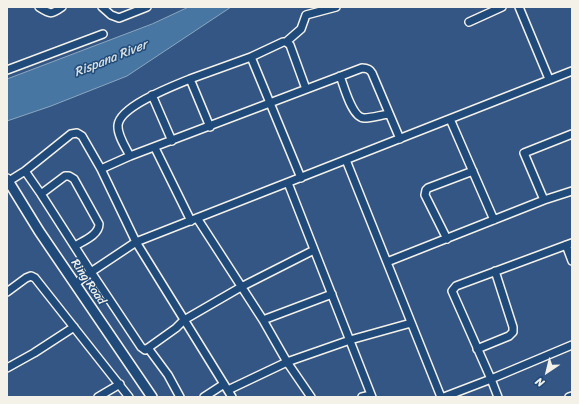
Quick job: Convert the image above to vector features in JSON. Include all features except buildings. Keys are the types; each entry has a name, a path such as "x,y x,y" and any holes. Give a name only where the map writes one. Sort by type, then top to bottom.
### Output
{"street":[{"path":"39,7 51,13 54,13 62,7"},
{"path":"102,7 111,15 119,18 147,7"},
{"path":"130,156 118,131 119,120 125,112 152,95 286,42 301,29 306,15 336,7"},
{"path":"469,22 502,7"},
{"path":"519,7 549,79"},
{"path":"7,70 103,34"},
{"path":"286,42 290,45 306,90"},
{"path":"251,57 301,178"},
{"path":"101,169 130,156 155,148 362,68 370,70 400,139"},
{"path":"75,284 136,242 572,71"},
{"path":"340,76 356,115 364,118 389,114"},
{"path":"190,79 210,127"},
{"path":"152,95 172,141"},
{"path":"450,119 494,220"},
{"path":"8,180 25,171 71,134 77,133 82,136 101,169 136,242 232,397"},
{"path":"544,200 524,153 572,135"},
{"path":"155,148 194,219 263,320 287,362 312,397"},
{"path":"346,160 442,397 572,345"},
{"path":"25,171 141,347 145,350 176,328 184,320 241,287 314,250"},
{"path":"447,238 425,195 426,190 473,171"},
{"path":"41,194 66,176 74,179 99,224 99,227 95,233 75,246"},
{"name":"Ring Road","path":"8,180 39,231 152,397"},
{"path":"288,183 372,396 362,397"},
{"path":"387,262 544,200 572,191"},
{"path":"498,397 452,291 453,288 569,244 572,261"},
{"path":"477,348 509,336 513,332 513,327 495,271"},
{"path":"7,292 26,278 31,276 35,278 129,397"},
{"path":"263,320 332,294"},
{"path":"204,397 287,362 350,340 411,323"},
{"path":"7,368 34,353 74,327"},
{"path":"148,348 168,375 180,397"},
{"path":"98,397 120,384"}],"water":[{"name":"Rispana River","path":"189,7 231,7 127,76 51,106 7,121 7,79 152,24"}]}
